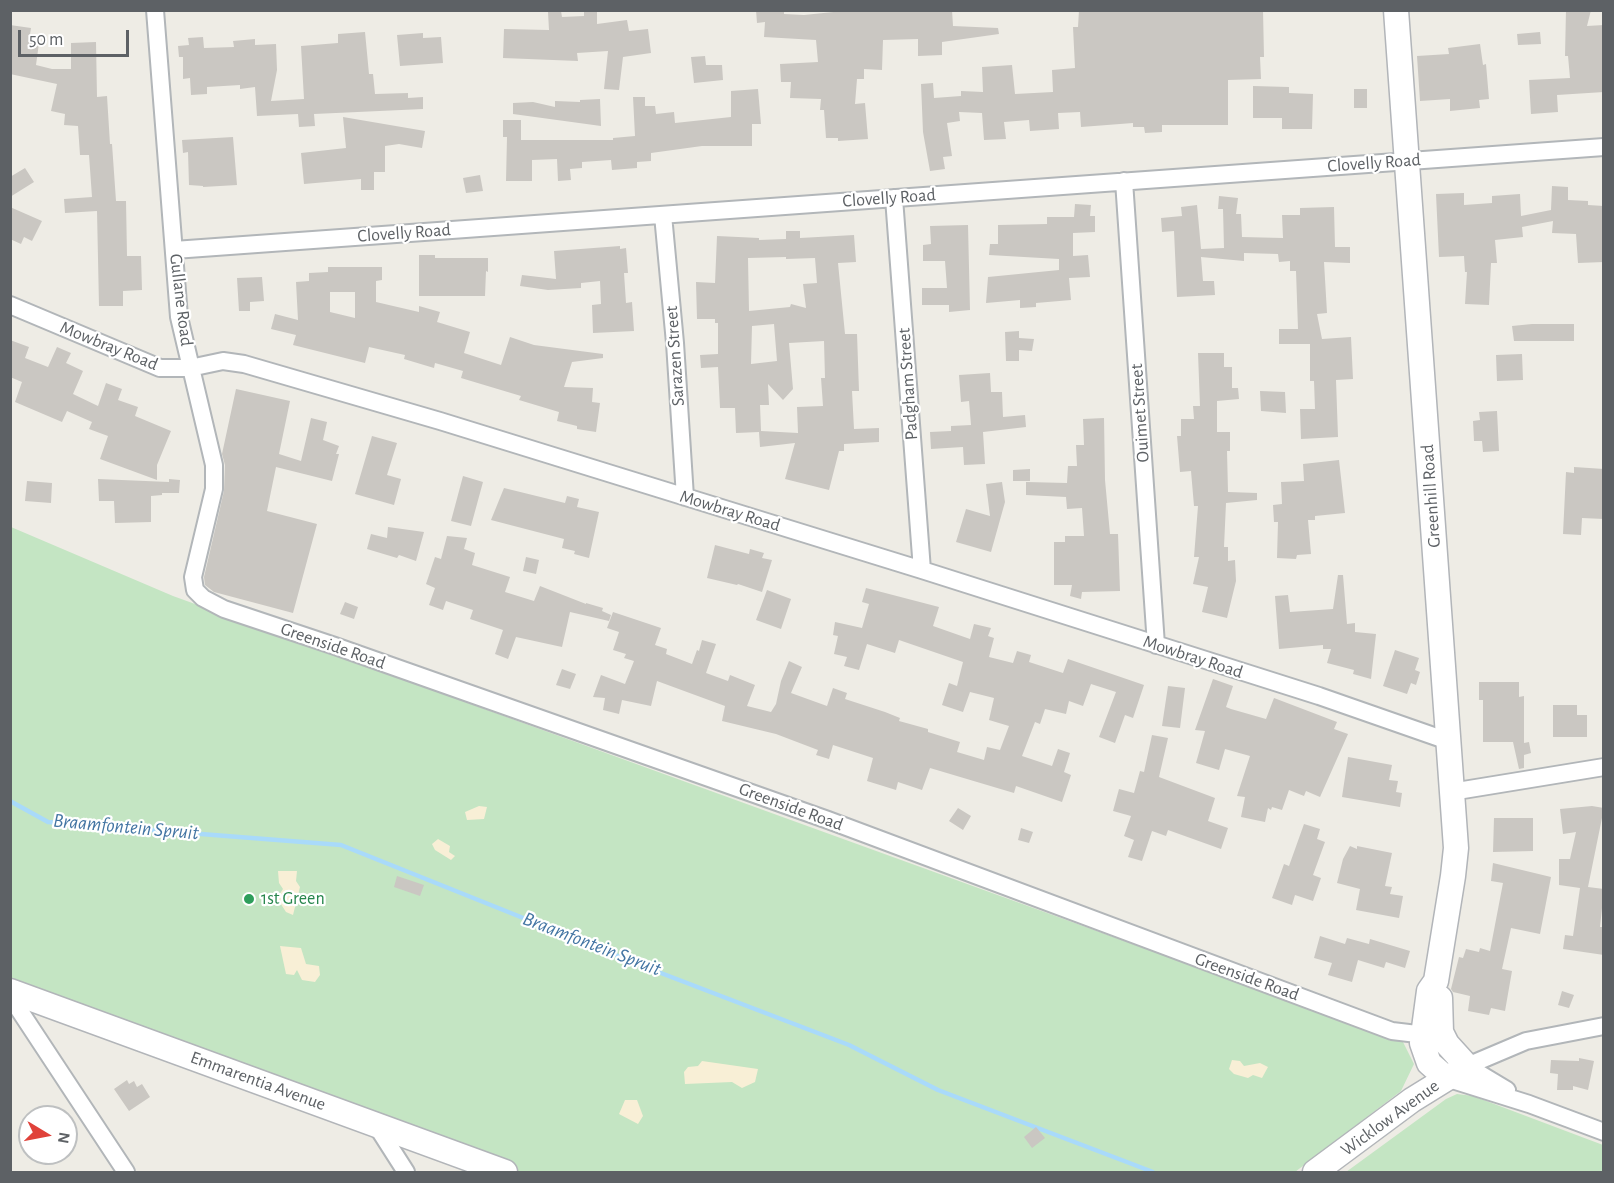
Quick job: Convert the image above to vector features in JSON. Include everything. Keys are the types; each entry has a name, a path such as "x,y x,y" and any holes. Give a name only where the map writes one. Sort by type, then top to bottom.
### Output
{"street":[{"name":"Gullane Road","path":"155,10 180,317 215,476 214,489 194,569 193,585"},
{"name":"Greenhill Road","path":"1396,10 1455,848 1455,862 1436,981 1440,994 1439,1027 1431,1042"},
{"name":"Clovelly Road","path":"174,250 1604,147"},
{"name":"Ouimet Street","path":"1124,181 1156,645"},
{"name":"Padgham Street","path":"894,198 922,570"},
{"name":"Sarazen Street","path":"663,215 675,342 685,497"},
{"name":"Mowbray Road","path":"10,305 160,368 190,368 223,361 244,364 440,421 922,570 1319,696 1448,741"},
{"name":"Greenside Road","path":"193,585 203,598 224,609 347,650 828,820 1392,1031 1400,1037 1431,1042"},
{"path":"1451,792 1604,767"},
{"name":"Emmarentia Avenue","path":"10,991 505,1173"},
{"path":"10,996 126,1173"},
{"path":"1467,1066 1526,1041 1604,1026"},
{"path":"1431,1042 1529,1104"},
{"path":"1431,1042 1432,1068 1446,1078 1529,1104 1604,1132"},
{"path":"1412,1100 1431,1042"},
{"name":"Wicklow Avenue","path":"1315,1173 1412,1100 1467,1066"},
{"path":"376,1125 406,1173"}],"green space":[{"path":"11,527 173,596 1403,1042 1414,1064 1401,1091 1295,1172 498,1172 11,991"},
{"path":"1457,1094 1473,1096 1603,1145 1603,1172 1346,1172 1446,1099"}],"sand":[{"path":"479,806 487,807 484,819 467,820 465,812"},
{"path":"438,839 450,846 449,852 455,856 451,860 435,850 432,844"},
{"path":"278,871 297,871 296,881 300,887 293,915 286,912 277,898 283,889 279,883"},
{"path":"280,946 301,948 306,964 319,966 320,975 315,982 302,980 297,970 294,975 286,974"},
{"path":"1232,1060 1240,1061 1244,1066 1260,1063 1268,1067 1262,1078 1253,1075 1248,1078 1234,1074 1229,1069"},
{"path":"702,1061 758,1069 755,1082 742,1088 732,1082 685,1084 684,1072 688,1067 698,1066"},
{"path":"625,1100 637,1100 643,1116 638,1124 619,1114"}],"building":[{"path":"584,10 597,10 597,24 627,20 629,31 648,29 651,53 623,57 619,90 604,89 608,51 577,53 578,61 503,58 504,29 549,30 548,12 561,11 562,17 584,16"},
{"path":"756,10 784,10 784,14 804,15 853,10 952,10 953,26 998,28 999,34 942,42 942,55 918,56 918,39 883,40 882,70 864,69 864,79 857,79 855,104 865,103 868,139 838,141 838,138 826,138 824,110 820,110 821,99 790,98 791,82 781,82 780,64 818,62 816,40 764,37 765,22 757,23"},
{"path":"1079,10 1263,10 1264,57 1260,57 1261,79 1228,80 1228,125 1162,125 1162,132 1145,133 1144,127 1133,127 1133,123 1081,127 1080,112 1058,113 1059,129 1030,131 1029,120 1004,122 1006,139 984,140 982,113 959,112 960,121 947,123 952,156 943,157 945,169 930,171 923,132 921,84 933,83 934,98 961,96 961,91 983,92 982,67 1012,65 1015,94 1053,92 1052,70 1075,68 1073,27 1078,27"},
{"path":"1566,10 1591,10 1587,26 1604,25 1604,92 1557,95 1558,112 1531,114 1529,80 1570,78 1568,56 1565,56"},
{"path":"10,25 31,28 29,41 39,43 36,65 52,69 71,69 71,43 96,42 97,97 107,96 116,201 126,201 127,256 141,256 142,290 123,291 123,306 99,306 97,211 65,213 64,199 92,197 89,155 80,155 78,126 64,125 65,114 51,111 57,84 10,74"},
{"path":"365,32 369,74 373,74 375,94 408,93 408,98 423,97 423,109 314,114 315,126 299,127 298,114 257,116 255,87 240,89 240,85 207,87 207,94 191,95 190,78 183,79 183,57 179,57 178,46 189,45 188,38 203,37 204,48 234,47 233,41 255,39 255,45 276,44 277,70 271,101 304,99 301,46 338,43 338,34"},
{"path":"1540,32 1541,44 1518,45 1517,34"},
{"path":"423,33 423,38 441,37 443,63 400,66 397,35"},
{"path":"1480,44 1483,65 1486,64 1489,99 1479,100 1480,108 1450,111 1450,99 1420,101 1417,56 1449,54 1448,48"},
{"path":"705,56 706,65 722,65 723,80 694,83 691,57"},
{"path":"1253,86 1289,87 1289,93 1313,94 1312,129 1282,129 1282,118 1253,118"},
{"path":"758,89 761,124 752,124 752,146 702,146 651,153 651,161 637,162 637,168 612,170 611,160 582,162 582,168 570,169 571,180 558,181 557,159 532,160 532,181 506,181 507,137 503,137 503,120 521,120 521,140 613,140 613,138 635,136 633,97 645,97 645,106 655,106 656,114 674,112 675,123 731,117 731,91"},
{"path":"1354,89 1367,89 1367,108 1354,108"},
{"path":"600,99 601,126 513,114 513,103 533,102 555,107 555,101 580,102 580,100"},
{"path":"343,117 425,131 422,148 399,144 385,146 385,172 374,172 374,190 361,190 361,179 304,184 301,153 346,148"},
{"path":"233,137 237,185 203,187 189,185 188,152 183,153 182,140"},
{"path":"25,168 34,182 10,197 10,177"},
{"path":"480,175 483,191 466,193 463,178"},
{"path":"1552,186 1568,187 1568,200 1588,201 1588,205 1604,206 1604,262 1578,263 1576,234 1552,233 1553,221 1522,227 1523,237 1495,240 1497,263 1491,263 1489,305 1465,304 1467,272 1465,272 1464,256 1439,257 1436,194 1464,193 1464,205 1492,203 1492,196 1520,194 1521,216 1551,210"},
{"path":"1219,196 1238,198 1236,214 1241,214 1242,237 1283,238 1282,215 1300,215 1300,208 1334,207 1335,247 1350,247 1350,263 1324,262 1327,313 1317,314 1322,339 1351,337 1353,379 1336,380 1338,437 1301,439 1300,409 1315,409 1314,381 1310,381 1310,344 1279,344 1279,329 1298,329 1296,271 1290,271 1290,261 1279,262 1278,254 1244,253 1244,261 1201,257 1203,281 1214,281 1215,295 1177,297 1174,231 1162,232 1161,218 1182,216 1181,207 1197,205 1201,249 1224,248 1223,209 1218,209"},
{"path":"1075,204 1091,205 1090,216 1095,216 1095,232 1073,233 1073,256 1088,255 1090,277 1069,278 1071,300 1036,303 1036,307 1020,308 1020,300 986,303 988,277 1059,270 1059,259 989,255 990,244 998,244 998,225 1047,224 1047,217 1074,217"},
{"path":"10,207 42,221 32,241 24,237 21,244 10,239"},
{"path":"968,225 970,310 949,312 949,305 922,305 922,288 947,288 945,261 923,261 923,245 931,244 930,226"},
{"path":"786,231 800,231 800,238 854,235 856,262 838,263 845,334 857,334 859,391 852,391 854,429 879,428 879,442 844,444 844,451 839,451 829,490 785,479 795,443 760,447 759,432 736,433 735,408 720,408 718,367 701,368 700,355 718,354 718,323 715,323 715,319 697,319 696,282 715,283 717,236 759,238 759,240 786,239","holes":["786,257 786,259 815,258 817,283 803,284 806,308 791,304 790,307 749,311 748,258","774,324 777,361 751,364 752,326","824,341 825,378 821,378 823,406 797,407 798,433 761,431 760,405 769,405 768,384 783,400 793,389 789,343"]},
{"path":"620,246 620,249 626,248 628,273 624,273 626,303 632,302 634,331 593,333 592,305 601,304 600,281 581,283 581,288 548,290 520,286 522,275 556,279 554,251"},
{"path":"419,255 435,255 435,258 488,258 485,296 419,296"},
{"path":"328,267 382,267 382,280 376,281 376,302 419,312 419,306 440,312 437,322 470,332 464,353 501,365 510,337 534,345 603,354 603,358 572,362 564,387 593,388 592,402 600,403 596,432 577,429 577,426 557,421 559,412 519,400 521,396 461,378 463,371 435,363 434,368 404,359 405,355 369,347 365,363 293,345 296,335 271,329 275,314 298,320 296,282 309,281 309,273 328,272","holes":["330,292 355,292 355,318 330,312"]},
{"path":"262,277 264,301 250,302 250,311 239,311 237,278"},
{"path":"1574,324 1574,341 1514,341 1512,326"},
{"path":"1019,331 1019,338 1034,339 1032,351 1019,350 1019,361 1006,361 1005,332"},
{"path":"10,340 29,347 25,358 48,367 57,347 71,353 66,363 83,371 73,394 98,406 106,383 122,389 118,400 138,407 135,416 171,431 157,465 157,480 100,459 108,436 89,429 92,422 67,411 62,422 15,402 22,382 10,377"},
{"path":"1198,353 1224,353 1224,367 1232,367 1232,388 1238,388 1239,399 1217,401 1217,432 1230,432 1230,451 1227,451 1228,492 1257,493 1257,500 1226,503 1224,547 1228,547 1228,561 1235,560 1236,581 1227,618 1202,612 1208,587 1193,584 1199,557 1194,557 1198,506 1194,506 1191,471 1180,472 1177,436 1181,436 1181,419 1194,419 1193,406 1200,406"},
{"path":"1522,354 1523,380 1497,381 1496,355"},
{"path":"990,373 991,392 1002,392 1003,417 1025,415 1026,427 983,432 985,464 964,465 963,447 931,449 930,432 951,431 951,426 971,425 969,401 961,402 959,375"},
{"path":"236,389 290,401 279,454 301,461 311,418 327,422 323,440 339,446 332,481 276,467 267,511 317,524 293,613 214,592 205,585 204,577 224,491 225,465 222,454"},
{"path":"1260,391 1285,392 1286,413 1261,411"},
{"path":"1497,411 1499,451 1483,452 1482,441 1474,441 1473,421 1480,420 1479,412"},
{"path":"1104,418 1105,480 1110,534 1118,534 1120,591 1082,592 1081,599 1070,596 1072,585 1054,585 1054,542 1065,542 1065,536 1084,536 1082,508 1067,509 1066,497 1026,495 1026,482 1067,483 1068,466 1077,466 1076,445 1084,445 1083,419"},
{"path":"372,436 397,443 387,475 401,479 394,505 355,494"},
{"path":"1339,460 1345,513 1315,516 1315,520 1308,520 1311,554 1297,555 1296,559 1277,558 1278,522 1274,522 1273,505 1282,504 1281,482 1304,481 1303,464"},
{"path":"1574,467 1604,469 1604,519 1582,518 1581,535 1563,534 1566,472 1574,473"},
{"path":"1030,469 1030,481 1013,481 1013,470"},
{"path":"463,476 483,482 471,526 451,521"},
{"path":"98,479 169,482 169,479 180,480 179,493 162,493 162,495 151,496 151,522 115,523 114,501 99,501"},
{"path":"27,481 52,483 51,503 25,501"},
{"path":"1002,482 1005,502 991,552 956,542 966,509 990,516 986,484"},
{"path":"504,488 565,503 567,496 579,499 577,507 599,512 589,558 562,548 564,539 491,520"},
{"path":"388,527 424,532 416,561 367,549 371,534 387,538"},
{"path":"447,536 467,538 464,549 475,553 472,565 510,577 505,592 534,601 540,586 586,604 603,608 602,611 611,615 609,621 570,612 562,647 516,637 508,659 495,654 503,630 470,619 473,610 446,601 443,610 429,605 435,588 426,584 435,557 441,559"},
{"path":"715,545 749,554 750,549 764,553 762,558 772,560 762,592 738,584 707,578"},
{"path":"526,557 539,560 536,574 523,571"},
{"path":"1338,575 1343,575 1347,624 1355,623 1355,632 1376,634 1371,679 1353,674 1354,670 1327,663 1331,649 1323,649 1323,645 1279,649 1275,596 1288,595 1290,612 1333,609"},
{"path":"866,588 939,607 933,626 970,639 974,624 991,628 988,636 994,638 989,657 1013,663 1017,651 1031,655 1029,662 1063,673 1068,659 1144,685 1133,718 1125,715 1115,743 1099,737 1116,692 1091,684 1083,706 1069,701 1066,714 1045,709 1040,724 1035,722 1022,756 1052,766 1058,749 1070,753 1064,772 1071,775 1062,802 1016,786 1014,793 930,768 922,790 898,782 896,790 867,781 873,758 833,745 829,759 816,755 818,750 776,734 722,721 725,706 657,681 651,706 622,700 619,714 603,710 605,698 593,697 601,675 625,684 634,661 624,658 626,654 613,650 619,632 607,628 613,612 661,628 655,645 667,649 666,654 692,664 702,640 716,644 706,673 728,681 730,675 755,685 747,706 771,712 776,704 781,681 789,661 802,667 791,693 827,706 833,688 847,693 845,699 900,718 899,721 928,729 928,732 960,742 957,752 984,760 987,747 1000,750 1009,726 989,720 994,698 970,692 963,712 942,705 949,683 957,686 963,662 899,640 895,653 867,644 859,670 844,666 847,657 834,654 838,636 833,635 835,622 862,628 869,604 862,602"},
{"path":"767,590 791,599 781,629 756,620"},
{"path":"345,602 358,607 354,619 340,614"},
{"path":"1395,650 1419,658 1415,670 1420,672 1416,685 1411,683 1407,694 1383,686"},
{"path":"562,669 576,674 570,689 556,685"},
{"path":"1213,679 1233,686 1226,707 1266,719 1274,698 1337,722 1334,729 1348,734 1320,797 1306,791 1304,796 1289,790 1282,810 1268,808 1265,822 1241,817 1245,797 1237,796 1250,756 1225,749 1219,770 1196,763 1205,731 1195,730"},
{"path":"1479,682 1519,682 1519,697 1524,696 1524,743 1529,742 1531,753 1524,755 1524,768 1519,769 1513,742 1483,742 1483,700 1479,700"},
{"path":"1168,686 1185,688 1180,728 1162,726"},
{"path":"1553,705 1577,705 1577,715 1587,715 1587,737 1553,737"},
{"path":"1152,735 1168,738 1159,777 1215,798 1208,821 1228,828 1221,849 1168,830 1166,836 1152,831 1142,861 1128,857 1134,840 1124,836 1131,816 1113,811 1119,789 1134,793 1140,771 1144,772"},
{"path":"1348,757 1392,765 1389,780 1398,781 1396,792 1402,793 1400,807 1342,797"},
{"path":"1592,806 1604,808 1588,887 1604,889 1600,927 1604,927 1604,955 1563,949 1565,935 1573,936 1580,888 1559,885 1559,859 1570,859 1576,832 1563,834 1560,809"},
{"path":"958,808 971,816 963,830 949,821"},
{"path":"1494,818 1533,818 1533,851 1493,852"},
{"path":"1304,824 1320,829 1317,839 1325,842 1313,875 1321,878 1313,901 1295,895 1292,905 1272,898 1284,864 1289,866"},
{"path":"1021,828 1033,832 1029,843 1018,840"},
{"path":"1350,846 1357,849 1357,846 1392,853 1385,886 1392,887 1390,894 1403,896 1399,918 1356,910 1360,889 1337,883 1343,859"},
{"path":"1493,863 1551,877 1540,934 1511,928 1502,969 1512,971 1505,1011 1491,1008 1489,1015 1468,1011 1470,996 1453,992 1451,989 1459,957 1463,958 1466,949 1479,952 1480,948 1490,951 1503,883 1491,881"},
{"path":"397,876 424,885 420,896 394,887"},
{"path":"1320,936 1345,944 1347,938 1369,944 1370,939 1410,951 1405,968 1386,962 1384,968 1358,960 1352,982 1328,975 1332,963 1314,958"},
{"path":"1562,991 1574,995 1569,1008 1558,1005"},
{"path":"1579,1058 1594,1061 1588,1090 1573,1086 1573,1090 1557,1090 1558,1074 1550,1073 1551,1060 1579,1061"},
{"path":"127,1080 129,1084 134,1081 137,1087 142,1084 150,1097 129,1111 114,1089"},
{"path":"1036,1127 1045,1138 1032,1148 1024,1137"}],"waterway":[{"name":"Braamfontein Spruit","path":"10,801 48,822 341,845 653,970 849,1045 938,1090 1153,1172"}],"place":[{"name":"1st Green","path":"249,899"}]}
